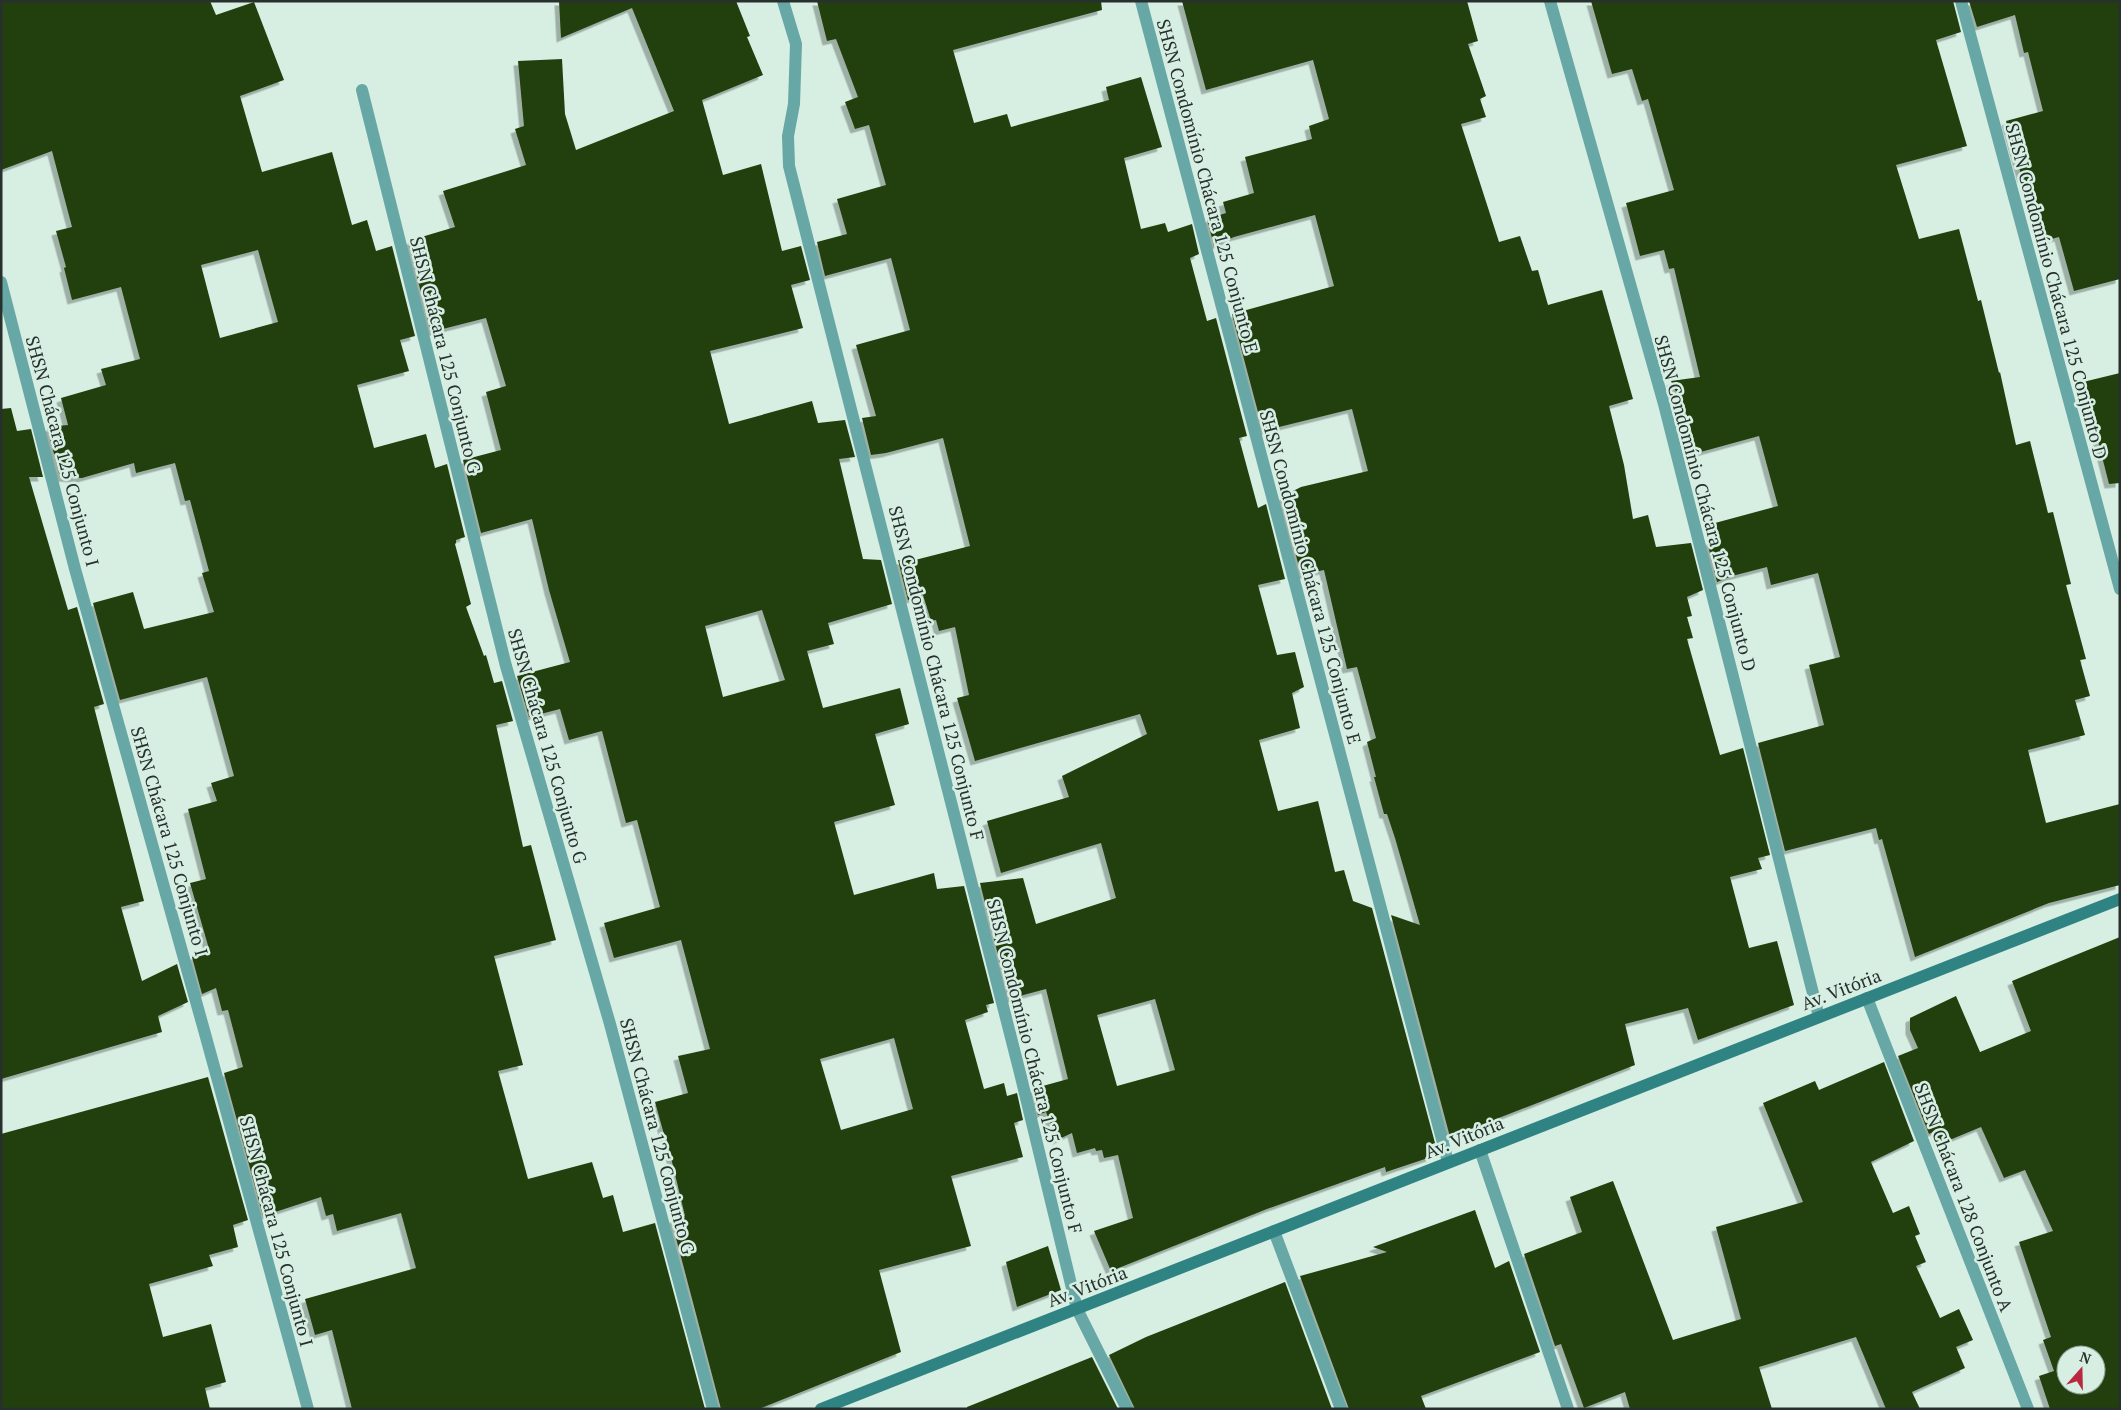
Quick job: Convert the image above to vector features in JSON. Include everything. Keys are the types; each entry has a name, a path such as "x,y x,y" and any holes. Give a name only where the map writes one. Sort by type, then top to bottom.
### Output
{"street":[{"name":"SHSN Condomínio Chácara 125 Conjunto F","path":"783,1 796,44 794,104 788,136 789,166 1018,1064 1077,1309 1127,1409"},
{"name":"SHSN Condomínio Chácara 125 Conjunto E","path":"1141,1 1448,1162"},
{"name":"SHSN Condomínio Chácara 125 Conjunto D","path":"1550,1 1664,404 1819,1017"},
{"name":"SHSN Condomínio Chácara 125 Conjunto D","path":"1960,1 2120,590"},
{"name":"SHSN Chácara 125 Conjunto G","path":"362,90 506,666 610,1024 713,1409"},
{"name":"SHSN Chácara 125 Conjunto I","path":"1,282 75,569 308,1409"},
{"name":"Av. Vitória","path":"828,1408 1448,1162 2120,899"},
{"name":"SHSN Chácara 128 Conjunto A","path":"1867,998 2028,1409"},
{"path":"1480,1150 1568,1409"},
{"path":"1274,1231 1341,1409"}],"building":[{"path":"1,1 210,1 216,15 254,2 284,80 240,96 262,172 332,152 352,225 367,220 376,251 392,246 415,336 400,340 409,371 357,385 374,448 426,434 435,468 447,464 465,537 456,540 455,544 471,604 466,607 484,656 486,655 494,683 502,681 513,721 496,725 523,847 531,845 556,940 494,956 523,1065 498,1071 528,1179 592,1162 603,1198 613,1195 623,1232 655,1223 705,1409 352,1409 332,1330 315,1335 305,1299 416,1268 401,1213 337,1231 333,1214 326,1216 321,1197 263,1216 224,1073 243,1067 228,1010 222,1011 216,988 202,994 192,957 209,949 190,883 206,879 188,809 217,801 211,783 234,776 207,677 120,700 93,603 133,592 144,629 214,612 202,573 209,571 190,500 185,501 175,463 136,473 134,463 82,478 60,477 47,427 68,425 61,398 106,385 101,369 140,359 121,287 72,300 64,268 66,267 56,231 72,227 52,151 1,170","holes":["258,250 278,322 220,338 201,265"]},
{"path":"559,1 736,1 750,36 747,37 763,75 702,100 723,175 761,164 782,251 801,246 810,280 791,285 803,328 710,351 729,424 812,401 818,423 845,420 855,457 839,459 863,559 881,560 892,604 828,623 834,644 807,651 823,708 900,688 909,724 875,734 895,805 834,822 854,895 934,873 937,889 964,886 994,1003 986,1005 988,1012 965,1020 984,1089 1004,1083 1007,1096 1017,1093 1023,1120 1014,1123 1023,1157 951,1176 971,1246 879,1270 901,1352 759,1409 721,1409 671,1219 685,1216 666,1137 655,1102 688,1093 678,1056 710,1049 681,940 614,958 604,923 660,907 637,820 626,823 602,731 569,740 560,709 529,717 517,676 570,662 549,590 532,519 481,533 463,460 501,450 486,392 506,386 486,318 431,332 408,241 455,227 443,191 526,165 515,129 524,126 518,61 562,59 565,114 576,150 674,111 632,8 561,38","holes":["762,610 785,680 723,697 705,626","894,1038 913,1109 841,1130 820,1059"]},
{"path":"817,1 1101,1 1102,10 953,50 974,123 1007,114 1011,127 1109,100 1106,87 1141,77 1162,147 1124,158 1141,229 1165,223 1168,232 1192,224 1199,254 1190,258 1207,321 1216,318 1247,436 1239,438 1258,508 1266,504 1285,579 1258,585 1277,655 1295,652 1304,687 1292,693 1300,728 1259,740 1278,811 1318,801 1335,872 1344,870 1353,901 1372,908 1435,1143 1427,1146 1431,1157 1386,1172 1385,1167 1267,1209 1111,1271 1094,1231 1133,1218 1118,1155 1104,1158 1102,1150 1096,1151 1095,1148 1077,1153 1072,1133 1057,1140 1046,1112 1038,1115 1032,1089 1068,1079 1046,989 1009,999 980,883 1023,878 1036,924 1116,898 1101,843 1001,873 987,821 1069,797 1062,776 1147,734 1140,714 975,761 957,698 969,695 955,627 939,631 936,620 931,621 923,595 908,600 898,560 915,560 970,546 943,438 886,453 871,455 862,418 876,416 856,345 910,330 891,258 825,276 817,242 847,234 837,199 886,185 869,125 855,129 845,102 858,97 836,39 827,41","holes":["1155,999 1175,1070 1117,1086 1097,1015"]},
{"path":"1182,1 1467,1 1478,41 1468,44 1486,96 1480,99 1486,117 1461,124 1499,242 1520,236 1532,271 1538,270 1548,305 1602,290 1633,399 1609,406 1624,465 1633,519 1648,515 1656,547 1691,543 1703,590 1687,597 1692,616 1687,617 1693,638 1687,639 1720,755 1743,748 1770,855 1758,858 1762,869 1730,877 1749,948 1777,941 1794,1005 1698,1040 1688,1008 1625,1024 1635,1065 1450,1137 1391,915 1420,925 1395,838 1387,814 1384,814 1374,777 1376,777 1367,742 1376,738 1357,667 1347,669 1324,570 1301,575 1281,497 1301,487 1368,471 1352,409 1263,431 1232,314 1334,286 1315,215 1234,237 1214,246 1207,219 1226,213 1223,202 1254,193 1245,157 1312,139 1309,126 1329,119 1313,60 1206,90"},
{"path":"1591,1 1953,1 1961,32 1936,40 1967,146 1896,165 1919,239 1959,229 1978,301 1981,300 2000,372 2016,445 2030,441 2048,513 2053,512 2071,584 2066,585 2086,659 2080,660 2090,696 2075,700 2085,735 2028,750 2046,823 2120,804 2120,885 2049,903 1915,957 1882,839 1879,840 1876,828 1785,851 1758,743 1824,725 1809,665 1840,657 1818,573 1771,585 1767,567 1717,582 1707,541 1720,539 1715,523 1778,506 1759,436 1697,453 1688,418 1671,381 1700,377 1674,268 1669,269 1664,250 1640,256 1626,203 1674,190 1648,99 1642,101 1632,69 1612,74"},
{"path":"1969,1 2120,1 2120,279 2074,291 2059,237 2044,241 2034,206 2032,206 2024,178 2022,178 2006,121 2043,111 2028,52 2024,53 2015,15 1977,27"},
{"path":"2120,373 2120,483 2109,484 2083,382"},
{"path":"11,408 17,431 31,429 43,477 29,477 68,610 77,607 104,704 94,707 144,901 121,907 142,981 177,964 188,1002 158,1016 162,1032 1,1079 1,409"},
{"path":"2120,937 2120,1409 2050,1409 2039,1376 2054,1371 2043,1340 2051,1337 2019,1242 2053,1231 2025,1170 2004,1178 1981,1127 1940,1144 1935,1131 1929,1134 1898,1056 1918,1048 1910,1030 1910,1018 1956,996 1980,1052 2031,1031 2012,981"},
{"path":"1884,1062 1914,1141 1871,1162 1893,1213 1909,1206 1920,1234 1915,1236 1926,1262 1916,1266 1940,1318 1959,1309 1973,1340 1956,1347 1965,1368 1912,1392 1920,1409 1886,1409 1856,1337 1759,1367 1772,1409 1630,1409 1625,1392 1584,1408 1561,1344 1555,1346 1524,1254 1582,1232 1570,1197 1613,1181 1673,1340 1741,1319 1716,1227 1803,1202 1763,1103 1815,1081 1819,1090"},
{"path":"208,1077 248,1220 233,1225 238,1247 209,1255 213,1266 149,1284 163,1337 211,1324 226,1382 205,1388 210,1409 1,1409 1,1134"},
{"path":"1475,1210 1495,1268 1509,1261 1540,1352 1421,1396 1426,1409 1349,1409 1300,1276 1387,1252 1373,1247"},
{"path":"1048,1246 1061,1290 1017,1307 1006,1262"},
{"path":"1285,1282 1332,1409 1135,1409 1109,1355 1146,1337"},
{"path":"1092,1357 1118,1409 967,1409 967,1407"}]}
